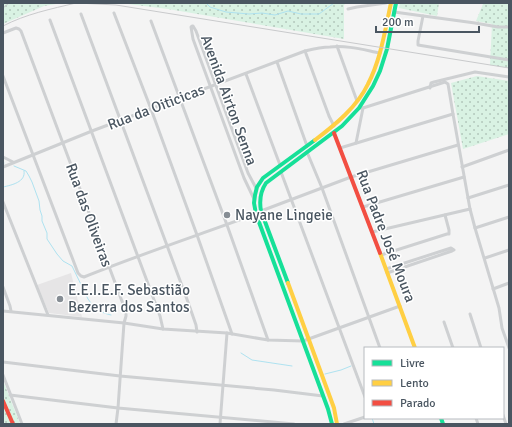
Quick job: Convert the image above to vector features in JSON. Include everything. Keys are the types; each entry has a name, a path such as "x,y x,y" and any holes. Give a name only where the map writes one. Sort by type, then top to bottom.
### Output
{"main road":[{"path":"282,172 307,146 334,126 357,101 368,84 380,53 391,3"},
{"path":"256,188 263,178 280,165 307,152 334,133 361,108 380,71 387,49 396,3"},
{"name":"Rua Padre José Moura","path":"334,133 415,347"},
{"name":"Avenida Airton Senna","path":"282,172 266,183 260,193 259,204 300,324 303,341 332,419 332,424"},
{"name":"Avenida Airton Senna","path":"256,188 254,198 256,214 297,315"},
{"name":"Avenida Airton Senna","path":"300,324 308,339 334,408 337,424"},
{"path":"3,401 13,424"}],"street":[{"path":"348,9 386,3"},
{"path":"394,12 498,27 509,27"},
{"path":"114,13 152,109 232,334"},
{"path":"81,14 168,246 196,325 197,332"},
{"path":"423,16 418,41 420,45 509,60"},
{"path":"50,20 164,328"},
{"path":"151,22 227,225 268,340"},
{"name":"Avenida Airton Senna","path":"254,198 244,178 190,30 192,26 196,31 248,173 256,188"},
{"name":"Rua das Oliveiras","path":"3,33 16,28 19,28 21,31 126,312 116,424"},
{"path":"337,46 357,101"},
{"name":"Rua da Oiticicas","path":"3,167 92,131 305,51 337,46 357,48 380,53"},
{"path":"305,51 334,126"},
{"path":"276,62 307,146"},
{"path":"430,88 430,85 434,82 474,72 509,77"},
{"path":"246,74 280,165"},
{"path":"3,76 78,274 81,276 84,277 256,214"},
{"path":"356,144 361,108 430,88 445,82 448,84 470,209 499,308 502,328 509,348"},
{"path":"340,148 453,114"},
{"path":"229,136 234,134"},
{"path":"261,211 351,177 458,145"},
{"path":"462,167 509,150"},
{"path":"307,152 322,188 380,347"},
{"path":"3,157 13,162"},
{"path":"282,172 364,394"},
{"path":"363,207 464,177"},
{"path":"468,198 509,185"},
{"path":"3,202 48,315"},
{"path":"372,232 470,209"},
{"path":"381,255 449,234 446,215"},
{"path":"475,228 509,217"},
{"path":"451,248 454,250 413,265 387,271 435,253 451,248"},
{"path":"485,258 509,250"},
{"path":"435,253 436,257"},
{"path":"412,261 413,265"},
{"path":"493,289 509,283"},
{"path":"3,287 11,311"},
{"path":"3,311 197,332 227,333 268,340 303,341 400,306"},
{"path":"470,314 480,347"},
{"path":"444,322 453,347"},
{"path":"220,424 227,333"},
{"path":"3,362 120,376 323,396"},
{"path":"3,375 22,424"},
{"path":"10,395 118,408 294,424"},
{"path":"344,424 364,417"}],"shaded area":[{"name":"E.E.I.E.F. Sebastião Bezerra dos Santos","path":"71,273 82,317 49,313 37,285"}],"green space":[{"path":"3,3 62,3 44,6 3,24"},
{"path":"120,3 346,3 344,5 344,39 168,9"},
{"path":"400,3 439,3 437,16 399,8"},
{"path":"482,3 509,3 509,68 490,65 492,24 476,21 483,4"},
{"path":"477,76 509,81 509,134 463,149 451,83"},
{"path":"3,382 4,383 20,424 3,424"}],"waterway":[{"path":"206,3 210,7 226,12 249,14 262,13 275,15 288,11 301,14 319,14 334,3"},
{"path":"14,166 26,171 32,182 39,201 42,221 47,233 47,239 63,261 72,266 90,302 104,313 111,315"},
{"path":"3,187 21,180 23,178 24,171"},
{"path":"241,353 252,360 292,366"},
{"path":"325,374 351,366"},
{"path":"372,419 374,424"}],"railway":[{"path":"3,8 9,3"},
{"path":"3,26 30,15 76,3"},
{"path":"77,3 116,5 509,68"}],"traffic: fast":[{"path":"288,283 261,211 260,200 262,190 266,183 342,126 359,108 373,86 380,71 387,49 396,3"},
{"path":"315,140 263,178 257,187 254,203 256,214 328,409 332,424"},
{"path":"441,419 443,424"}],"traffic: slow":[{"path":"315,140 352,108 368,84 376,65 385,34 391,3"},
{"path":"380,253 415,347"},
{"path":"288,283 334,408 337,424"}],"traffic: jam":[{"path":"334,133 380,253"},
{"path":"3,401 13,424"}],"place":[{"name":"Nayane Lingeie","path":"227,215"},
{"name":"E.E.I.E.F. Sebastião Bezerra dos Santos","path":"60,299"}]}
